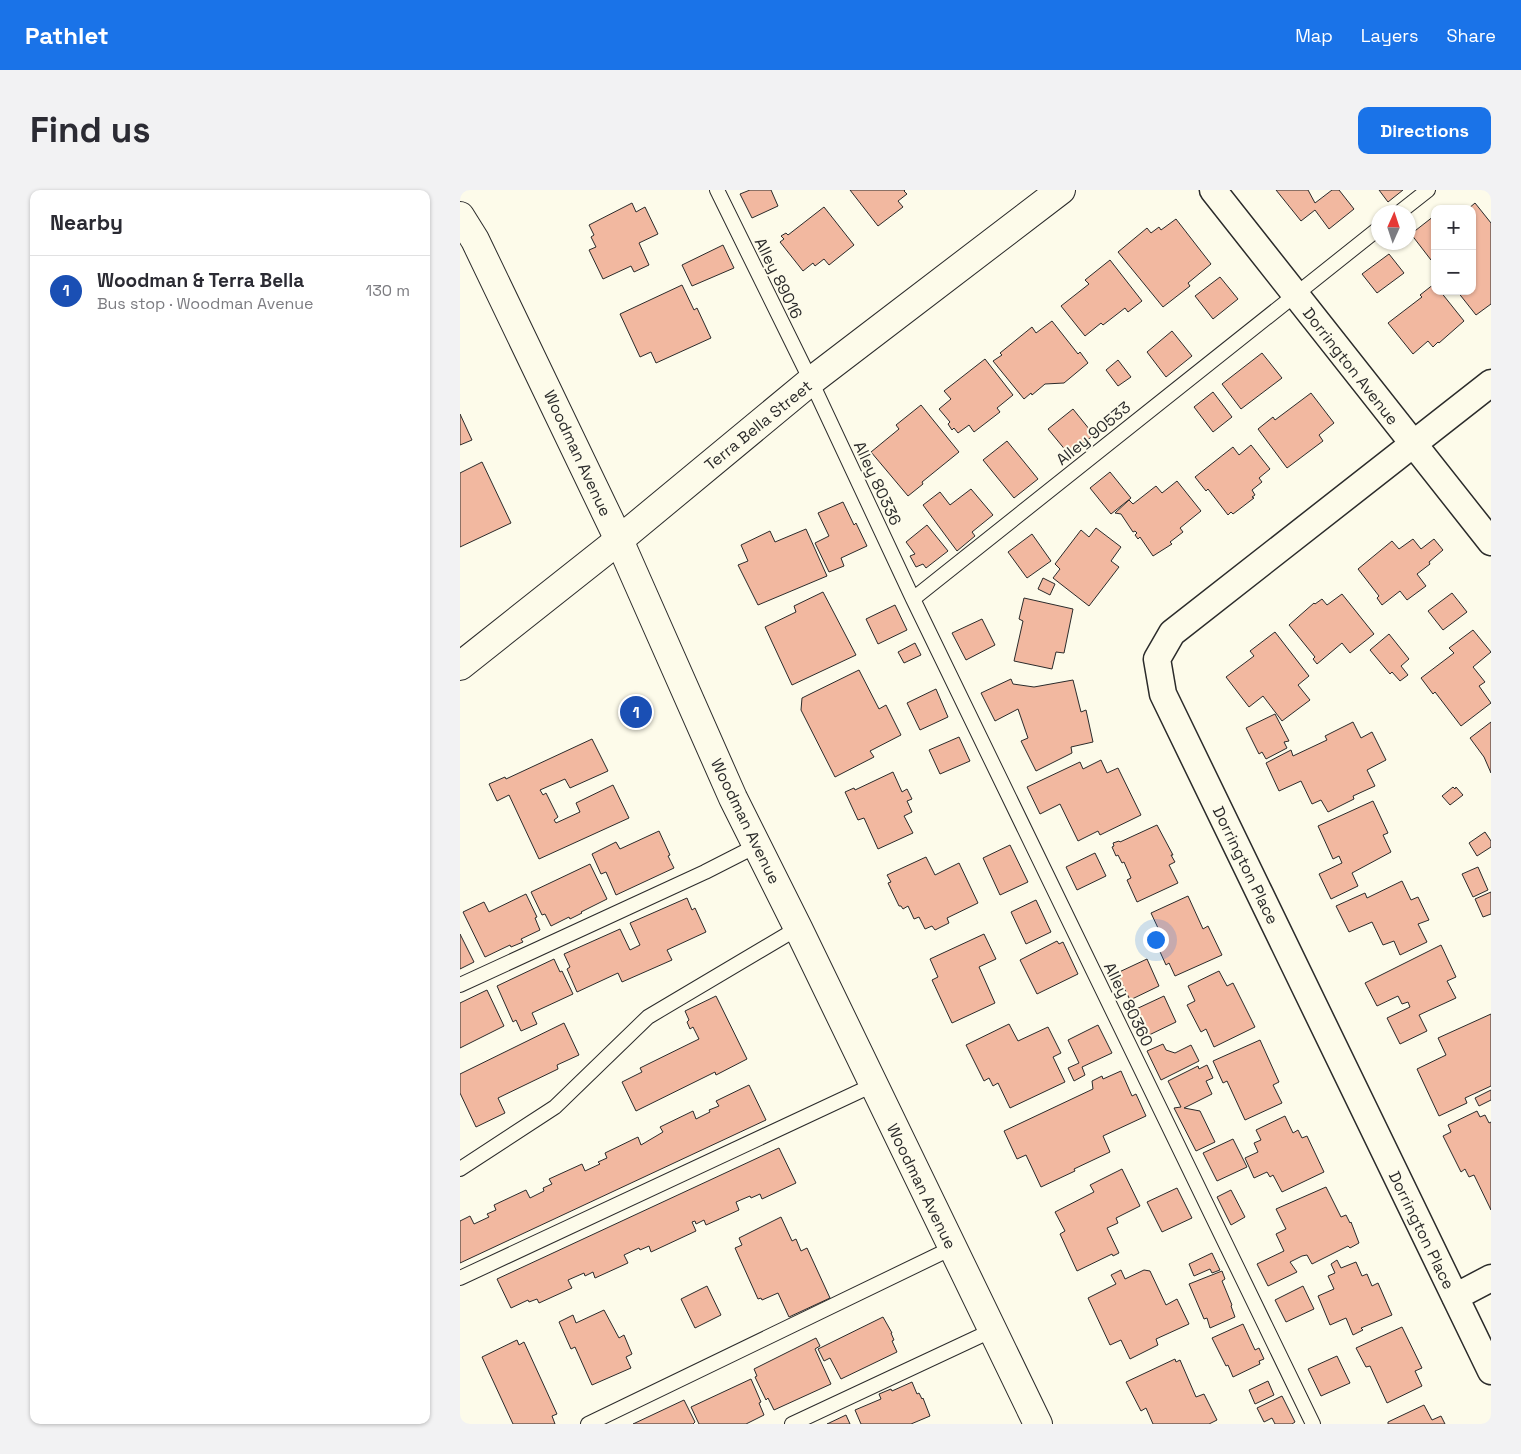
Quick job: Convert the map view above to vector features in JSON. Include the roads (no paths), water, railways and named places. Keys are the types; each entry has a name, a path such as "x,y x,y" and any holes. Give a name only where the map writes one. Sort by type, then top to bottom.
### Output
{"main road":[{"name":"Terra Bella Street","path":"460,666 619,540 811,381 1061,190"},
{"name":"Woodman Avenue","path":"460,216 480,249 619,540 733,798 1038,1424"}],"street":[{"name":"Dorrington Avenue","path":"1213,190 1491,542"},
{"name":"Dorrington Place","path":"1491,383 1172,633 1157,659 1163,694 1491,1371"},
{"path":"1455,1297 1491,1278"}],"lane":[{"name":"Alley 89016","path":"716,190 811,381"},
{"path":"1409,205 1428,190"},
{"name":"Alley 90533","path":"914,599 1371,235"},
{"name":"Alley 80336","path":"811,381 914,599"},
{"name":"Alley 80360","path":"914,599 1313,1424"},
{"path":"460,985 758,846"},
{"path":"460,1168 555,1107 648,1017 798,928"},
{"path":"460,1278 873,1085"},
{"path":"588,1424 952,1248"},
{"path":"792,1424 993,1330"}],"place":[{"name":"Woodman & Terra Bella","path":"636,712"}]}
